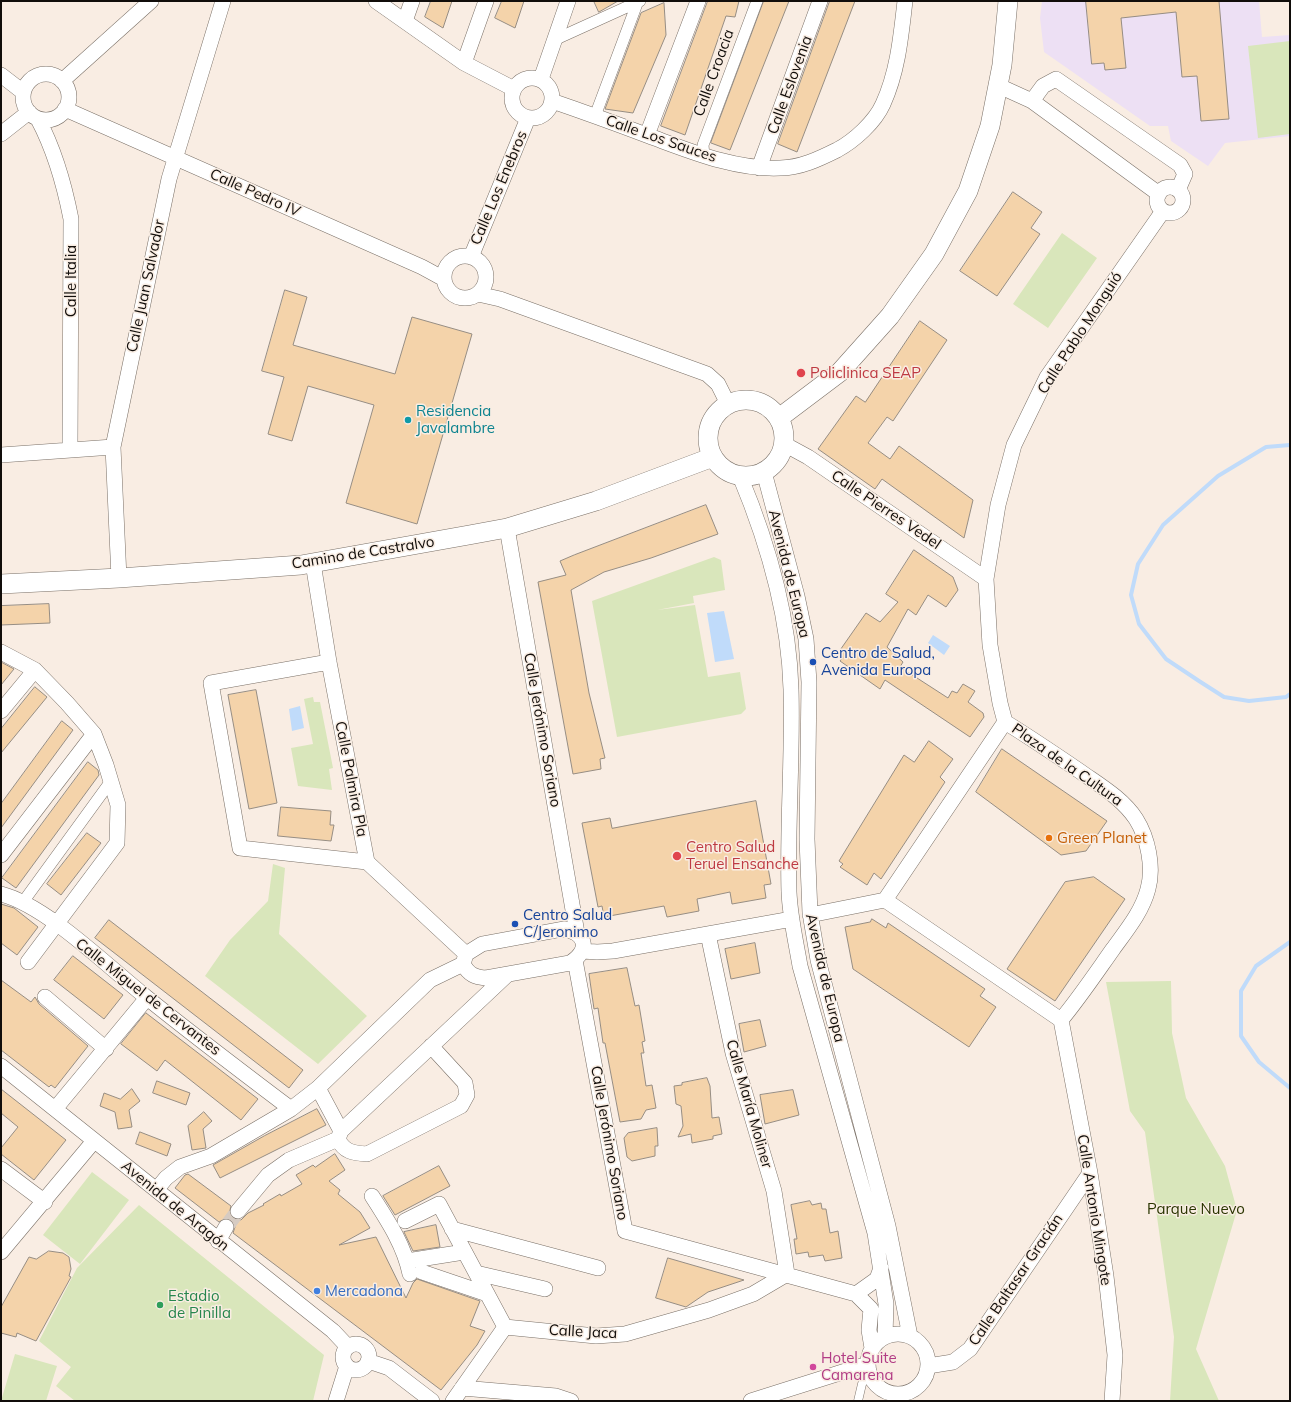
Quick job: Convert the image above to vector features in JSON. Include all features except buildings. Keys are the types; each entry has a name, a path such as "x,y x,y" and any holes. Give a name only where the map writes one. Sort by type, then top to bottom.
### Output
{"street":[{"path":"62,81 152,1"},
{"name":"Calle Juan Salvador","path":"119,578 113,447 174,158 223,1"},
{"path":"376,1 464,64 514,89"},
{"path":"405,21 412,1"},
{"path":"464,64 486,1"},
{"path":"541,79 568,1"},
{"path":"554,40 638,1"},
{"path":"595,116 638,1"},
{"path":"648,135 698,1"},
{"name":"Calle Croacia","path":"704,156 704,145 757,1"},
{"name":"Calle Eslovenia","path":"759,168 820,1"},
{"name":"Calle Los Sauces","path":"552,101 704,156 759,168 782,168 819,159 850,143 863,131 883,105 895,72 905,1"},
{"path":"779,418 840,372 890,316 934,254 968,191 990,126 999,86 1008,3"},
{"path":"50,74 62,81 68,94 65,109 60,115 53,119 33,115 25,106 23,92 30,80 36,76 50,74"},
{"path":"1,75 23,92"},
{"path":"534,78 541,79 550,88 552,101 550,107 541,116 528,118 522,116 514,107 512,101 514,89 522,80 534,78"},
{"path":"1032,101 1044,86 1056,79 1180,165 1185,174 1178,190"},
{"path":"999,86 1032,101 1159,194"},
{"name":"Calle Pedro IV","path":"65,109 422,267 444,279"},
{"path":"1,134 33,115"},
{"name":"Calle Italia","path":"33,115 50,142 64,183 71,219 70,449"},
{"name":"Calle Los Enebros","path":"470,257 528,118"},
{"path":"1170,187 1178,190 1183,197 1182,206 1179,210 1171,213 1162,210 1158,205 1159,194 1170,187"},
{"name":"Calle Pablo Monguió","path":"1005,722 1000,704 990,645 986,579 998,505 1014,445 1047,377 1162,210"},
{"path":"478,294 482,289 486,276 481,264 470,257 464,256 452,261 447,266 444,279 449,291 454,295 466,298 478,294 500,299 707,374 718,384 728,404"},
{"path":"739,400 756,401 772,409 779,418 784,431 784,444 780,456 773,465 764,472 752,476 740,476 725,469 713,457 709,446 710,428 718,411 728,404 739,400"},
{"name":"Calle Pierres Vedel","path":"784,444 808,457 986,579"},
{"path":"1,455 113,447"},
{"name":"Camino de Castralvo","path":"1,584 119,578 313,563 507,528 596,501 713,457"},
{"name":"Avenida de Europa","path":"764,472 798,596 806,639 809,682 807,839 810,916 818,960 888,1226 910,1336"},
{"name":"Avenida de Europa","path":"740,476 763,538 779,602 787,646 791,688 789,845 792,919 800,966 875,1233 886,1304 885,1336"},
{"name":"Calle Jerónimo Soriano","path":"507,528 576,933 583,942 579,955 625,1231 788,1274 856,1294 871,1309 869,1330 872,1348"},
{"name":"Calle Palmira Pla","path":"313,563 329,662 367,862"},
{"path":"1,652 35,670 68,703 94,734 118,805 117,843 28,962"},
{"path":"329,662 211,683 240,848 367,862 465,959 468,973 475,977 486,978 563,965 579,955 613,951 792,919"},
{"path":"1,711 35,670"},
{"name":"Plaza de la Cultura","path":"886,900 1005,722 1042,744 1121,801 1136,819 1145,840 1150,870 1148,888 1135,918 1083,993 1061,1020"},
{"path":"1,855 94,734"},
{"path":"22,902 111,782"},
{"name":"Calle Miguel de Cervantes","path":"1,894 18,898 57,925 147,998 290,1108"},
{"path":"810,916 886,900 1061,1020"},
{"path":"157,1189 166,1178 180,1167 211,1156 290,1108 318,1088 430,980 465,959 482,944 563,929 573,930 576,933"},
{"name":"Calle María Moliner","path":"708,934 732,1053 774,1191 788,1274"},
{"path":"238,1211 268,1175 288,1160 340,1135 431,1046 507,975"},
{"path":"45,997 106,1048"},
{"path":"55,1109 147,998"},
{"name":"Calle Antonio Mingote","path":"1061,1020 1090,1173 1106,1276 1115,1355 1112,1401"},
{"path":"318,1088 340,1135 342,1148 351,1153 367,1154 461,1106 467,1095 466,1083 431,1046"},
{"name":"Avenida de Aragón","path":"1,1066 94,1141 157,1189 218,1241 333,1331 348,1347"},
{"path":"1,1252 94,1141"},
{"path":"1,1169 44,1202"},
{"name":"Calle Baltasar Gracián","path":"928,1366 953,1362 970,1348 1090,1173"},
{"path":"372,1196 392,1226 413,1269 487,1294"},
{"path":"405,1221 438,1204 505,1327 453,1401"},
{"path":"218,1241 226,1227"},
{"path":"452,1229 598,1268"},
{"path":"413,1269 464,1252"},
{"path":"856,1294 877,1279 881,1268"},
{"path":"476,1273 545,1289"},
{"name":"Calle Jaca","path":"505,1327 596,1336 625,1334 709,1310 745,1296 788,1274"},
{"path":"898,1334 910,1336 924,1347 927,1354 928,1366 922,1383 902,1398 893,1394 882,1396 868,1368 872,1348 885,1336 898,1334"},
{"path":"355,1344 363,1346 368,1352 368,1361 359,1369 350,1368 347,1366 343,1358 348,1347 355,1344"},
{"path":"368,1361 389,1368 432,1401"},
{"path":"336,1401 347,1366"},
{"path":"751,1401 773,1397 868,1368"},
{"path":"462,1388 556,1396 571,1401"}],"lane":[{"path":"858,1401 868,1368"}],"shaded area":[{"path":"1042,1 1259,1 1262,37 1290,35 1290,136 1225,143 1208,166 1171,141 1168,126 1150,126 1044,52 1040,18"}],"green space":[{"path":"1290,41 1290,134 1258,138 1248,46"},
{"path":"1062,233 1097,258 1048,328 1013,304"},
{"path":"714,557 721,560 725,590 693,596 694,603 657,610 695,605 708,677 740,672 746,709 741,714 617,737 592,601"},
{"path":"313,697 314,702 320,702 333,768 329,769 332,790 298,786 291,748 313,744 304,699"},
{"path":"273,864 285,868 279,934 367,1016 318,1064 205,976 230,940 268,901"},
{"name":"Parque Nuevo","path":"1171,981 1172,1033 1186,1098 1225,1166 1237,1210 1196,1349 1219,1401 1170,1401 1174,1337 1145,1132 1130,1111 1106,982"},
{"path":"92,1172 129,1200 80,1264 43,1235"},
{"name":"Estadio de Pinilla","path":"139,1205 324,1355 313,1401 75,1401 56,1386 71,1367 39,1341 77,1268"},
{"path":"15,1354 57,1366 46,1401 1,1401"}],"water":[{"path":"724,611 734,659 715,662 707,613"},
{"path":"933,635 950,646 944,655 928,643"},
{"path":"300,706 304,728 292,731 289,709"}],"waterway":[{"path":"1290,445 1266,447 1218,476 1163,525 1138,564 1131,595 1139,624 1166,659 1224,697 1249,701 1286,697 1290,694"},
{"path":"1290,942 1256,966 1241,991 1241,1036 1259,1062 1290,1088"}],"tunnel":[{"path":"226,1227 238,1211"}],"place":[{"name":"Policlinica SEAP","path":"801,373"},
{"name":"Residencia Javalambre","path":"408,420"},
{"name":"Centro de Salud, Avenida Europa","path":"813,662"},
{"name":"Green Planet","path":"1049,838"},
{"name":"Centro Salud Teruel Ensanche","path":"677,856"},
{"name":"Centro Salud C/Jeronimo","path":"515,924"},
{"name":"Mercadona","path":"317,1291"},
{"name":"Estadio de Pinilla","path":"160,1305"},
{"name":"Hotel Suite Camarena","path":"813,1367"}]}
